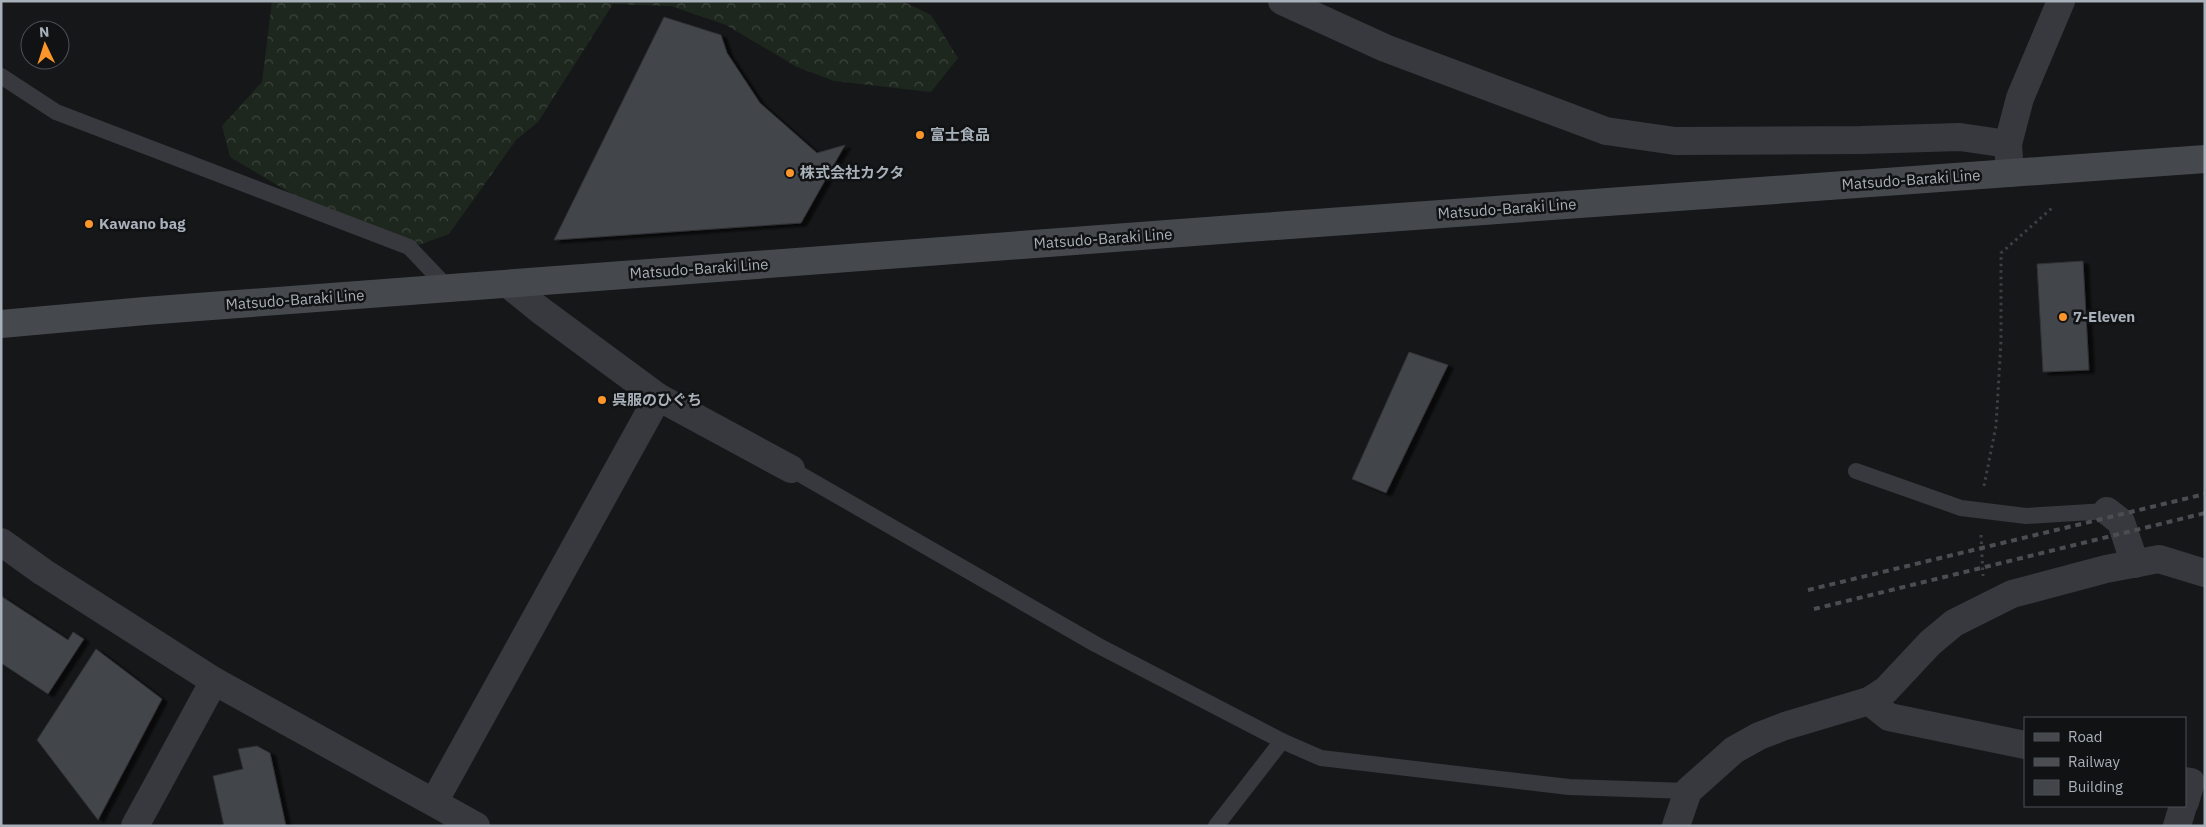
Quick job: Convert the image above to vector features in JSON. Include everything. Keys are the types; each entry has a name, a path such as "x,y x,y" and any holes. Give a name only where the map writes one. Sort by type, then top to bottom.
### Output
{"main road":[{"name":"Matsudo-Baraki Line","path":"1,324 448,288 2205,159"}],"street":[{"path":"1282,1 1385,48 1606,131 1676,141 1861,140 1960,137 2008,144"},
{"path":"2010,173 2008,144 2020,98 2061,1"},
{"path":"508,284 540,310 658,397 791,469"},
{"path":"434,802 658,397"},
{"path":"2107,510 2121,522 2135,564"},
{"path":"1,542 43,572 214,681 476,826"},
{"path":"1676,826 1688,791 1734,750 1758,736 1869,701 1886,690 1930,643 1954,623 2012,594 2106,569 2159,559 2205,573"},
{"path":"135,826 214,681"},
{"path":"1869,701 1889,717 2024,745"},
{"path":"2186,781 2192,782 2186,799"},
{"path":"2177,826 2183,807"}],"lane":[{"path":"1,76 56,112 409,247 448,288"},
{"path":"791,469 1098,645 1282,741 1321,758 1568,787 1688,791"},
{"path":"1856,471 1961,508 2026,516 2107,510"},
{"path":"1216,826 1282,741"}],"path":[{"path":"1984,492 1996,426 2001,341 2001,253 2052,208"},
{"path":"1981,526 1983,580"}],"green space":[{"path":"272,1 902,1 931,15 958,58 931,92 834,81 797,67 726,25 671,6 613,4 538,122 516,140 449,234 400,252 342,224 230,157 222,126 262,82"}],"building":[{"path":"664,17 721,35 727,53 760,103 817,153 845,145 801,223 554,240"},
{"name":"7-Eleven","path":"2083,261 2089,370 2043,372 2037,264"},
{"path":"1409,352 1448,365 1386,493 1352,479"},
{"path":"1,596 68,640 73,632 84,639 48,694 1,663"},
{"path":"96,649 162,699 98,820 37,740"},
{"path":"257,746 270,753 286,826 224,826 213,776 243,769 238,749"}],"railway":[{"path":"1808,590 2205,494"},
{"path":"1814,609 2205,513"}],"place":[{"name":"富士食品","path":"920,135"},
{"name":"株式会社カクタ","path":"790,173"},
{"name":"Kawano bag","path":"89,224"},
{"name":"7-Eleven","path":"2063,317"},
{"name":"呉服のひぐち","path":"602,400"}]}
